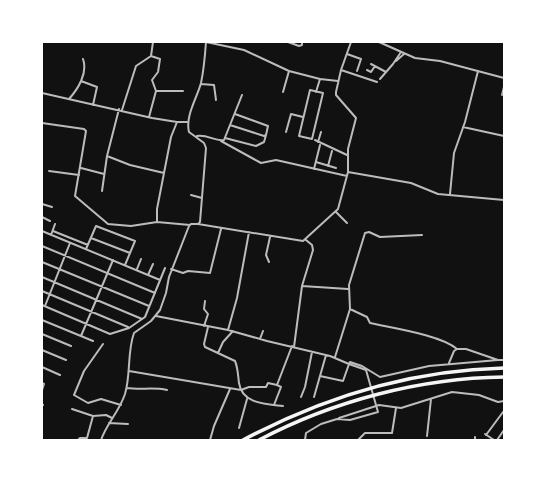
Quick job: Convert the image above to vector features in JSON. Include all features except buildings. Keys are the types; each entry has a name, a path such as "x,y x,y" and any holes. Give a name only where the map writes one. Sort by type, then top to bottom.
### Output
{"highway":[{"path":"243,440 282,420 323,403 365,389 413,377 450,372 504,368"},
{"path":"259,440 292,424 369,397 451,380 504,376"}],"street":[{"path":"102,191 107,156 136,66 150,56 153,42"},
{"path":"176,42 206,42 244,50 289,71 320,79 338,81"},
{"path":"198,224 202,198 206,148 204,143 189,132 188,122 201,84 205,64 206,42"},
{"path":"288,42 299,46 302,42"},
{"path":"42,123 84,129 86,136 76,198 104,222 131,226 157,222 190,225 198,224 301,242 306,240 336,212 342,201 348,172 347,155 356,118 336,95 341,70 351,42"},
{"path":"379,42 415,58 440,61 504,78"},
{"path":"393,64 401,52"},
{"path":"346,54 362,59 357,71"},
{"path":"380,79 404,54"},
{"path":"149,117 156,91 152,80 158,72 160,59 150,56"},
{"path":"69,99 81,81 84,66 83,59"},
{"path":"371,64 386,72"},
{"path":"367,70 371,72 375,66"},
{"path":"341,70 378,82"},
{"path":"284,92 289,71"},
{"path":"450,194 454,153 478,71"},
{"path":"316,92 320,79"},
{"path":"81,81 97,87 93,105"},
{"path":"201,84 214,86 216,100"},
{"path":"502,95 504,87"},
{"path":"310,90 323,93 312,139 299,136 303,117 310,90"},
{"path":"156,91 183,91"},
{"path":"42,93 149,117 177,122 188,122"},
{"path":"221,141 225,138 242,94"},
{"path":"225,138 256,146 264,142 268,126 235,114"},
{"path":"286,132 291,114 303,117"},
{"path":"157,222 171,137 177,122"},
{"path":"230,125 264,136 266,135"},
{"path":"463,126 504,136"},
{"path":"321,132 317,141 347,155"},
{"path":"196,136 202,135 221,141 261,163 276,160 347,176"},
{"path":"314,169 320,146"},
{"path":"328,166 332,151"},
{"path":"107,156 130,165 164,173"},
{"path":"316,162 336,168"},
{"path":"81,168 104,174"},
{"path":"49,171 79,175"},
{"path":"348,172 408,182 432,192 504,200"},
{"path":"191,195 202,198"},
{"path":"42,204 52,207"},
{"path":"336,212 347,222"},
{"path":"42,217 50,220"},
{"path":"51,235 56,224"},
{"path":"101,440 109,423 121,405 127,388 134,333 156,316 166,293 171,269 190,225"},
{"path":"86,249 96,226 135,241 125,265"},
{"path":"171,269 183,274 188,271 210,273 221,229"},
{"path":"42,231 160,280"},
{"path":"53,231 88,245"},
{"path":"228,330 237,298 249,232"},
{"path":"335,357 350,310 349,289 365,233 369,232 380,237 422,235"},
{"path":"269,262 266,254 270,237"},
{"path":"91,238 130,253"},
{"path":"277,385 293,347 302,286 313,250 312,245 306,240"},
{"path":"70,243 50,294 43,306 110,334 129,328 145,317 165,268"},
{"path":"42,246 155,292"},
{"path":"137,270 141,259"},
{"path":"81,336 113,260"},
{"path":"42,262 149,306"},
{"path":"148,275 153,264"},
{"path":"42,278 142,319"},
{"path":"302,286 349,289"},
{"path":"42,291 129,328"},
{"path":"204,326 208,314 204,309 205,301"},
{"path":"350,310 367,317 370,323 432,338 457,349 466,349 498,360"},
{"path":"156,316 233,331 335,357 366,370 378,409 376,413 350,420 337,419"},
{"path":"42,320 93,341"},
{"path":"208,326 204,344 208,349 235,361 241,390 247,399 283,406"},
{"path":"218,353 223,342 233,331"},
{"path":"260,339 263,331"},
{"path":"42,334 72,346"},
{"path":"103,344 84,371 74,395 88,403 101,399 121,405"},
{"path":"449,363 454,351 457,349"},
{"path":"42,350 66,360"},
{"path":"301,397 305,387 312,352"},
{"path":"314,397 326,355"},
{"path":"349,364 350,362 362,366 380,377 404,370 449,363 504,360"},
{"path":"320,376 344,381 349,364"},
{"path":"42,367 60,375"},
{"path":"129,371 230,389 241,390 249,387 266,387 268,383 277,385 282,387 274,405"},
{"path":"42,383 44,384 42,390"},
{"path":"127,388 140,389 157,387 167,390"},
{"path":"210,440 214,426 230,389"},
{"path":"305,440 306,433 321,424 379,405 396,408 452,392 479,395 498,402 504,401"},
{"path":"239,428 247,399"},
{"path":"427,436 431,399"},
{"path":"358,440 365,433 392,433 396,408"},
{"path":"72,409 93,416 106,415 112,418"},
{"path":"494,440 486,434 502,412 504,413"},
{"path":"78,440 80,438 87,438 93,416"},
{"path":"109,423 128,424"},
{"path":"497,440 504,430"}]}
